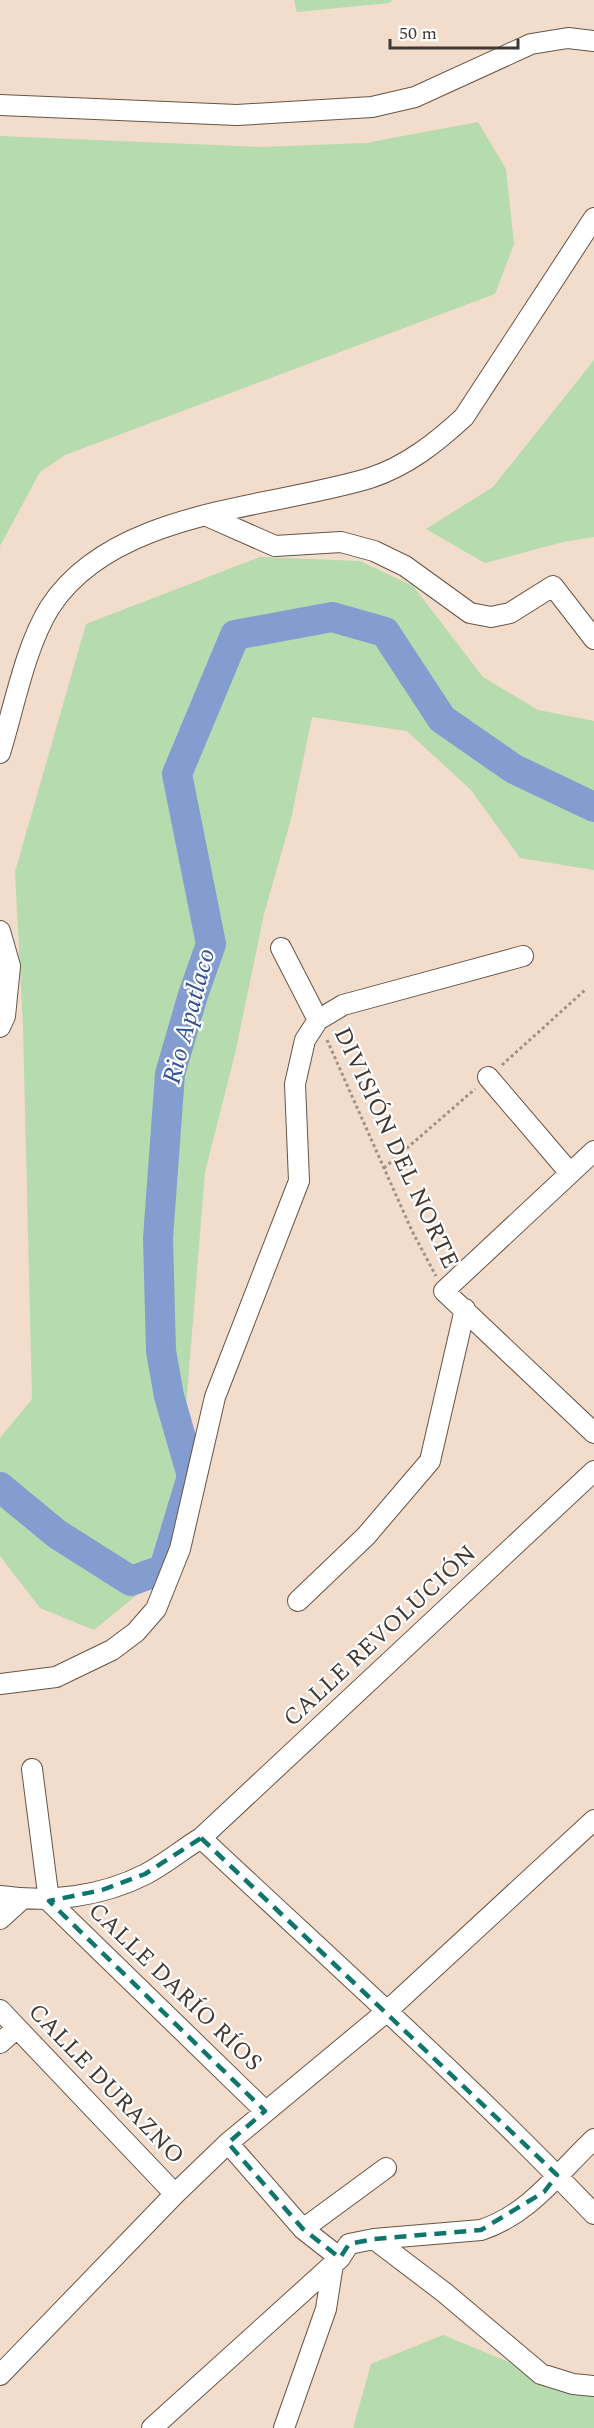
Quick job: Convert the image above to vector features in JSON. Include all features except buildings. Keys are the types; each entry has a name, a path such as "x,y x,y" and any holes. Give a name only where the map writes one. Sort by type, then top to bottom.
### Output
{"street":[{"path":"0,105 237,115 372,107 415,97 531,44 568,38 594,41"},
{"path":"0,753 32,647 50,608 77,574 108,552 158,531 207,516 371,477 403,464 437,442 464,417 594,218"},
{"path":"207,516 275,546 341,542 374,550 405,566 470,613 491,617 510,613 554,586 594,639"},
{"path":"0,931 10,966 5,1016 0,1027"},
{"path":"281,948 318,1020"},
{"path":"0,1684 56,1677 112,1650 136,1632 156,1609 168,1585 180,1549 215,1397 299,1181 295,1084 305,1040 318,1020 343,1005 523,956"},
{"path":"488,1077 570,1173"},
{"path":"594,1151 444,1291 594,1433"},
{"path":"298,1601 366,1536 430,1461 465,1309"},
{"name":"CALLE REVOLUCIÓN","path":"0,1896 49,1900 102,1890 145,1874 201,1838 594,1471"},
{"path":"32,1769 49,1900"},
{"path":"0,2375 175,2194 228,2143 386,2012 594,1820"},
{"path":"201,1838 557,2175 594,2214"},
{"path":"0,1919 22,1899"},
{"name":"CALLE DARÍO RÍOS","path":"49,1900 265,2110"},
{"name":"CALLE DURAZNO","path":"0,2010 175,2194"},
{"path":"0,2043 16,2028"},
{"path":"152,2428 336,2261 349,2244 374,2239 481,2230 497,2225 544,2192 557,2175 594,2139"},
{"path":"228,2143 303,2229 336,2261"},
{"path":"303,2229 386,2168"},
{"path":"374,2239 445,2293 541,2374 573,2384 594,2386"},
{"path":"284,2428 326,2309 336,2261"}],"path":[{"name":"DIVISIÓN DEL NORTE","path":"318,1020 412,1231 444,1291"}],"highlighted area":[{"path":"201,1838 557,2175 544,2192 481,2230 374,2239 349,2244 340,2258 303,2229 228,2143 265,2111 49,1901 102,1890 145,1874"}],"green space":[{"path":"294,0 393,0 389,3 297,12"},
{"path":"478,122 506,169 514,244 495,294 65,455 40,472 0,546 0,136 262,147 366,143"},
{"path":"594,360 594,537 563,542 485,563 426,529 493,487"},
{"path":"260,557 360,561 413,586 483,677 538,710 594,721 594,870 520,858 471,790 407,731 312,717 291,819 264,914 235,1054 205,1172 186,1407 176,1492 144,1589 94,1630 40,1608 0,1556 0,1438 32,1399 23,1027 15,872 86,624"},
{"path":"443,2335 594,2397 594,2428 353,2428 371,2364"}],"waterway":[{"name":"Rio Apatlaco","path":"0,1487 57,1534 131,1581 164,1569 192,1476 169,1396 161,1351 158,1238 170,1074 193,995 211,944 177,774 235,635 332,617 385,632 442,719 514,769 594,807"}]}
